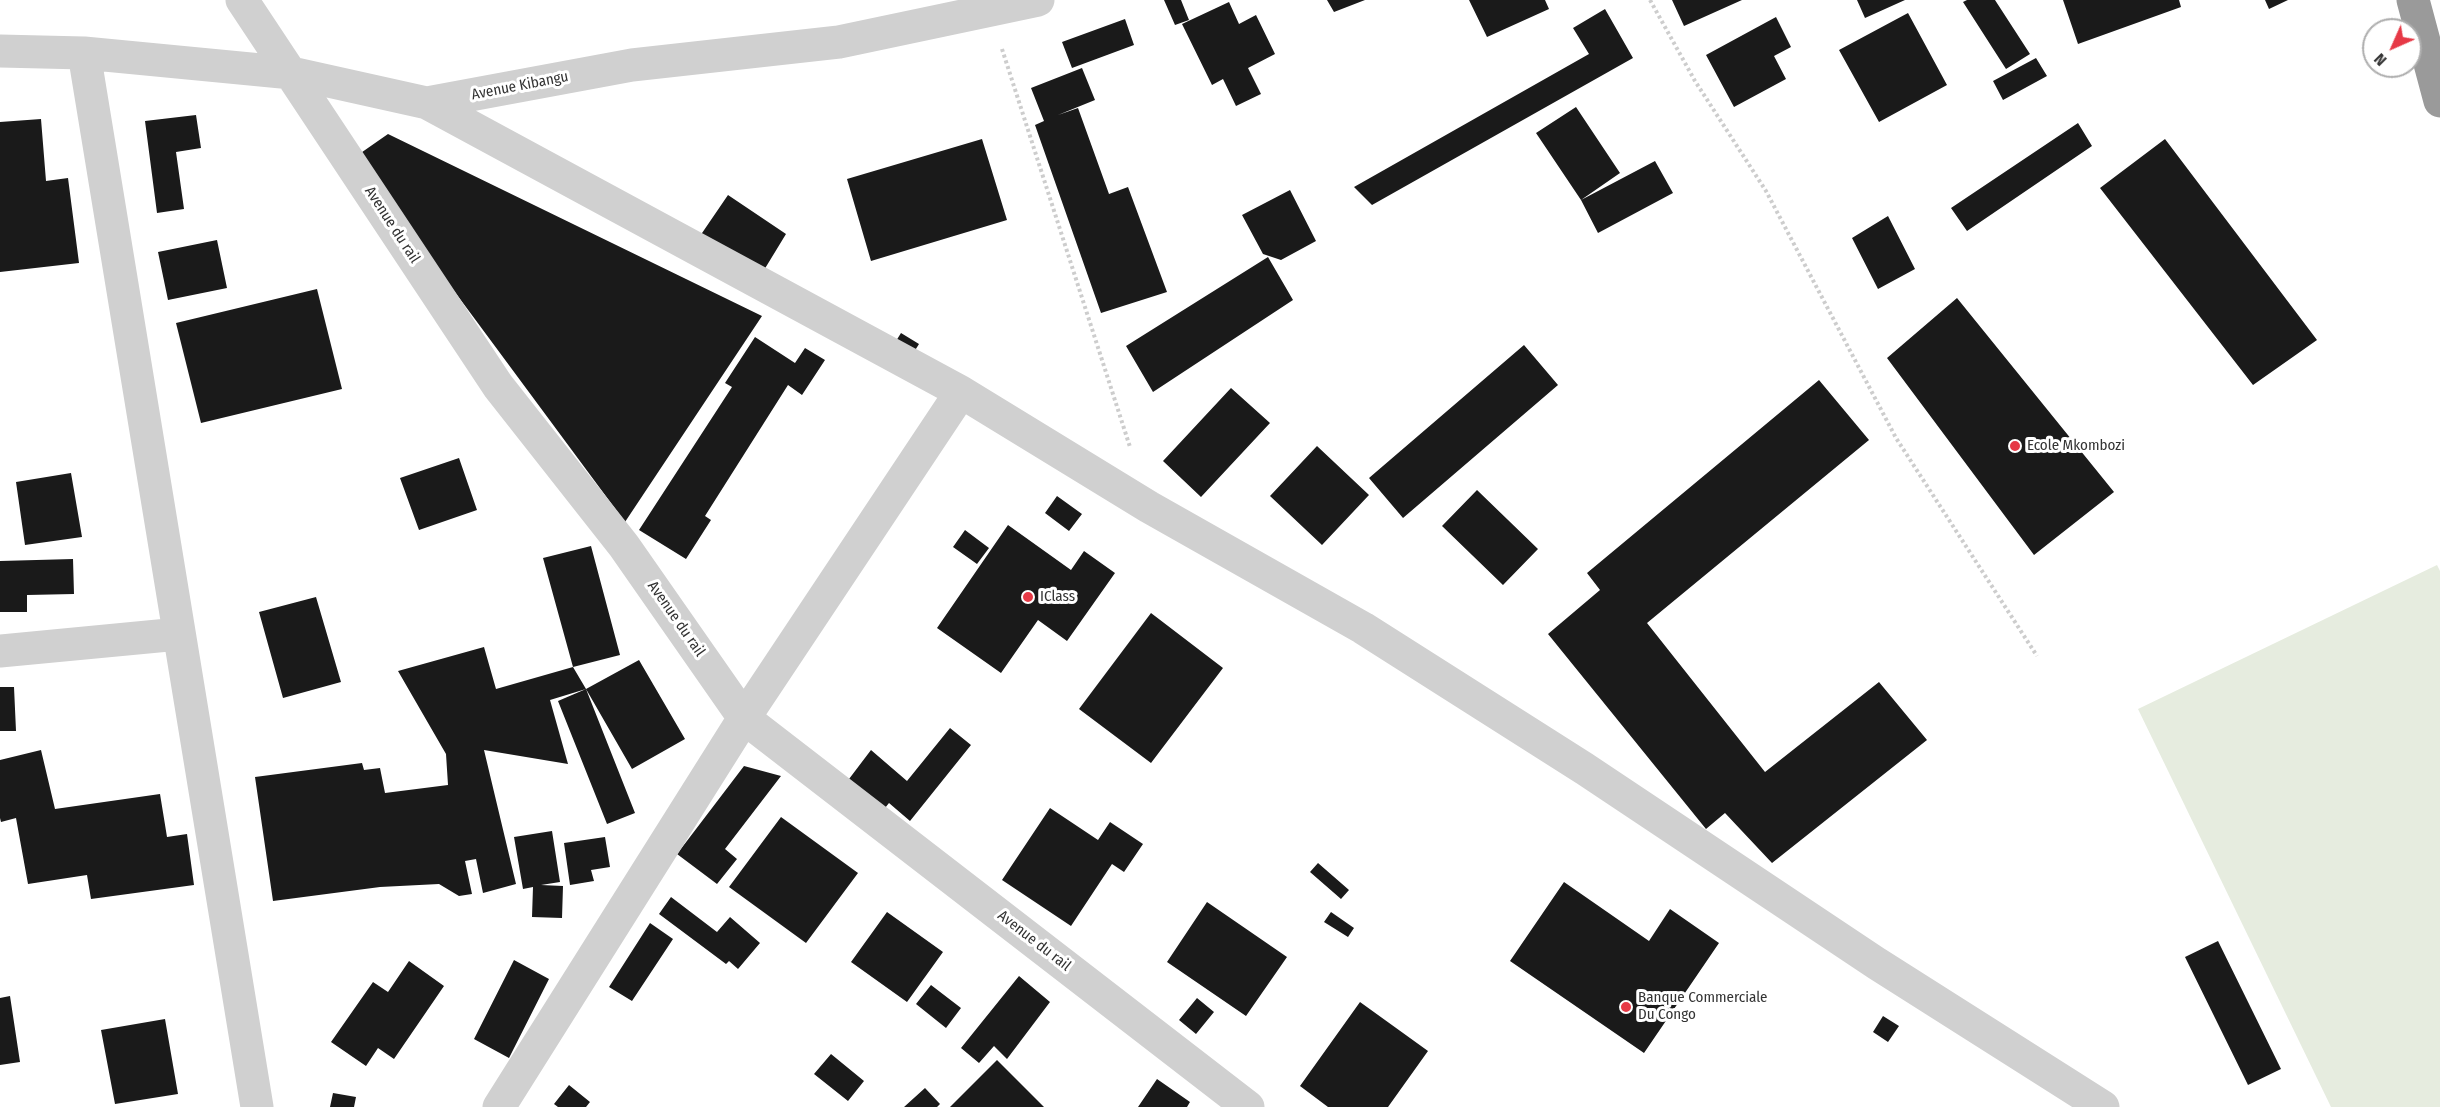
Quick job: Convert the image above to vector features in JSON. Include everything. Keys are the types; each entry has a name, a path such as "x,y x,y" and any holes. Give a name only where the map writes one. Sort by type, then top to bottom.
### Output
{"highway":[{"path":"2413,0 2440,101"}],"street":[{"name":"Avenue du rail","path":"242,0 498,386 624,546 744,718 1248,1107"},
{"name":"Avenue Kibangu","path":"0,51 84,53 292,73 427,104 632,65 839,42 981,8 1038,0"},
{"path":"84,53 257,1107"},
{"path":"427,104 961,392 1149,507 1373,635 1585,769 1876,963 2103,1107"},
{"path":"499,1107 744,718 961,392"},
{"path":"0,651 179,634"}],"path":[{"path":"1650,0 1695,81 1766,191 1896,438 2037,656"},
{"path":"981,8 1008,67 1149,507"}],"shaded area":[{"path":"2437,565 2440,571 2440,1107 2331,1107 2138,709"}],"building":[{"path":"1164,0 1181,0 1189,20 1175,25"},
{"path":"1327,0 1365,0 1334,12"},
{"path":"1469,0 1545,0 1549,9 1487,37"},
{"path":"1672,0 1742,0 1684,26"},
{"path":"1857,0 1905,0 1865,18"},
{"path":"1995,0 2030,54 2006,69 1963,2"},
{"path":"2063,0 2179,0 2181,7 2078,44"},
{"path":"2265,0 2288,0 2269,9"},
{"path":"1229,2 1239,24 1256,15 1275,54 1248,68 1261,94 1236,106 1223,79 1212,85 1182,24"},
{"path":"1605,9 1633,58 1372,205 1354,187 1589,54 1573,28"},
{"path":"1908,13 1947,85 1879,122 1839,50"},
{"path":"1776,17 1791,47 1774,56 1786,79 1734,107 1706,55"},
{"path":"1125,19 1134,45 1072,68 1062,42"},
{"path":"2036,58 2047,76 2003,100 1993,81"},
{"path":"1082,68 1095,100 1058,115 1078,108 1109,194 1128,187 1167,292 1101,313 1035,125 1044,121 1031,88"},
{"path":"1576,107 1620,173 1581,200 1536,133"},
{"path":"196,115 201,148 176,152 184,209 157,213 145,121"},
{"path":"41,119 46,181 68,178 79,263 0,272 0,122"},
{"path":"2078,123 2092,146 1967,231 1951,208"},
{"path":"388,134 762,316 625,522 355,157"},
{"path":"982,139 1007,220 871,261 847,179"},
{"path":"2165,139 2317,340 2253,385 2100,188"},
{"path":"1655,161 1673,193 1598,233 1581,200"},
{"path":"1290,190 1316,241 1281,260 1263,254 1242,215"},
{"path":"728,195 786,234 761,275 700,236"},
{"path":"1888,216 1915,269 1878,289 1852,238"},
{"path":"217,240 227,288 168,300 158,252"},
{"path":"1268,257 1293,300 1153,392 1126,346"},
{"path":"317,289 342,389 201,423 176,323"},
{"name":"Ecole Mkombozi","path":"1957,298 2114,492 2034,555 1887,358"},
{"path":"901,333 919,344 909,360 891,349"},
{"path":"755,337 795,363 805,348 825,360 802,395 788,385 705,516 711,520 686,559 639,530 732,387 725,383"},
{"path":"1524,345 1558,385 1403,518 1369,478"},
{"path":"1819,380 1869,440 1647,623 1765,772 1879,682 1927,740 1772,863 1725,813 1706,829 1548,634 1600,590 1587,573"},
{"path":"1231,388 1270,423 1201,497 1163,461"},
{"path":"1317,446 1369,495 1322,545 1270,496"},
{"path":"459,458 477,510 419,530 400,478"},
{"path":"71,473 82,537 25,545 16,482"},
{"path":"1477,490 1538,549 1503,585 1442,526"},
{"path":"1057,496 1082,514 1069,531 1045,513"},
{"name":"IClass","path":"1008,525 1071,570 1084,551 1115,573 1067,641 1038,620 1001,673 937,628"},
{"path":"965,530 989,548 977,564 953,547"},
{"path":"591,546 620,655 573,667 543,558"},
{"path":"73,559 74,594 27,595 27,612 0,612 0,561"},
{"path":"316,597 341,682 283,698 259,612"},
{"path":"1151,613 1223,668 1151,763 1079,709"},
{"path":"484,647 496,689 573,667 586,689 550,700 568,764 484,750 516,884 483,893 476,859 465,861 472,894 459,896 439,884 380,887 273,901 255,777 362,763 364,770 380,768 385,793 448,785 446,754 398,671"},
{"path":"639,660 685,739 632,769 586,689"},
{"path":"0,687 14,687 16,731 0,731"},
{"path":"586,689 635,813 607,824 558,701"},
{"path":"950,728 971,745 910,821 889,803 885,808 849,779 871,750 907,781"},
{"path":"41,750 55,809 160,794 167,837 187,834 194,885 91,899 87,875 28,884 16,818 1,822 0,818 0,760"},
{"path":"744,766 781,776 725,849 737,859 717,884 677,854"},
{"path":"1050,808 1098,840 1110,822 1143,844 1124,872 1112,864 1071,926 1002,880"},
{"path":"781,817 858,873 806,943 729,887"},
{"path":"552,831 560,882 541,885 563,886 562,918 532,917 533,887 523,889 514,837"},
{"path":"605,837 610,867 591,870 594,881 570,885 564,843"},
{"path":"1318,863 1349,890 1341,899 1310,872"},
{"name":"Banque Commerciale Du Congo","path":"1564,882 1649,941 1670,909 1719,943 1644,1053 1510,961"},
{"path":"671,897 717,932 730,917 760,943 738,969 729,961 726,964 659,914"},
{"path":"1207,902 1287,957 1246,1016 1167,962"},
{"path":"887,912 943,952 907,1002 851,962"},
{"path":"1331,912 1354,928 1348,937 1324,922"},
{"path":"650,923 673,939 632,1001 609,987"},
{"path":"2218,941 2281,1069 2248,1085 2185,957"},
{"path":"514,960 549,979 509,1058 474,1039"},
{"path":"409,961 444,986 394,1059 378,1048 366,1066 331,1042 373,982 388,992"},
{"path":"1019,976 1050,1002 1007,1059 994,1046 979,1063 961,1048"},
{"path":"931,985 961,1008 946,1028 916,1004"},
{"path":"10,996 20,1062 0,1065 0,998"},
{"path":"1197,998 1214,1012 1196,1034 1179,1020"},
{"path":"1360,1002 1428,1051 1388,1107 1328,1107 1300,1086"},
{"path":"1883,1016 1899,1026 1888,1042 1873,1032"},
{"path":"165,1019 178,1094 115,1104 101,1030"},
{"path":"831,1054 864,1081 848,1101 814,1074"},
{"path":"997,1060 1044,1107 950,1107"},
{"path":"1157,1079 1190,1102 1187,1107 1138,1107"},
{"path":"569,1085 590,1102 586,1107 558,1107 554,1104"},
{"path":"925,1088 940,1104 937,1107 904,1107"},
{"path":"333,1093 356,1097 354,1107 330,1107"}],"place":[{"name":"Ecole Mkombozi","path":"2015,446"},
{"name":"IClass","path":"1028,597"},
{"name":"Banque Commerciale Du Congo","path":"1626,1007"}]}
